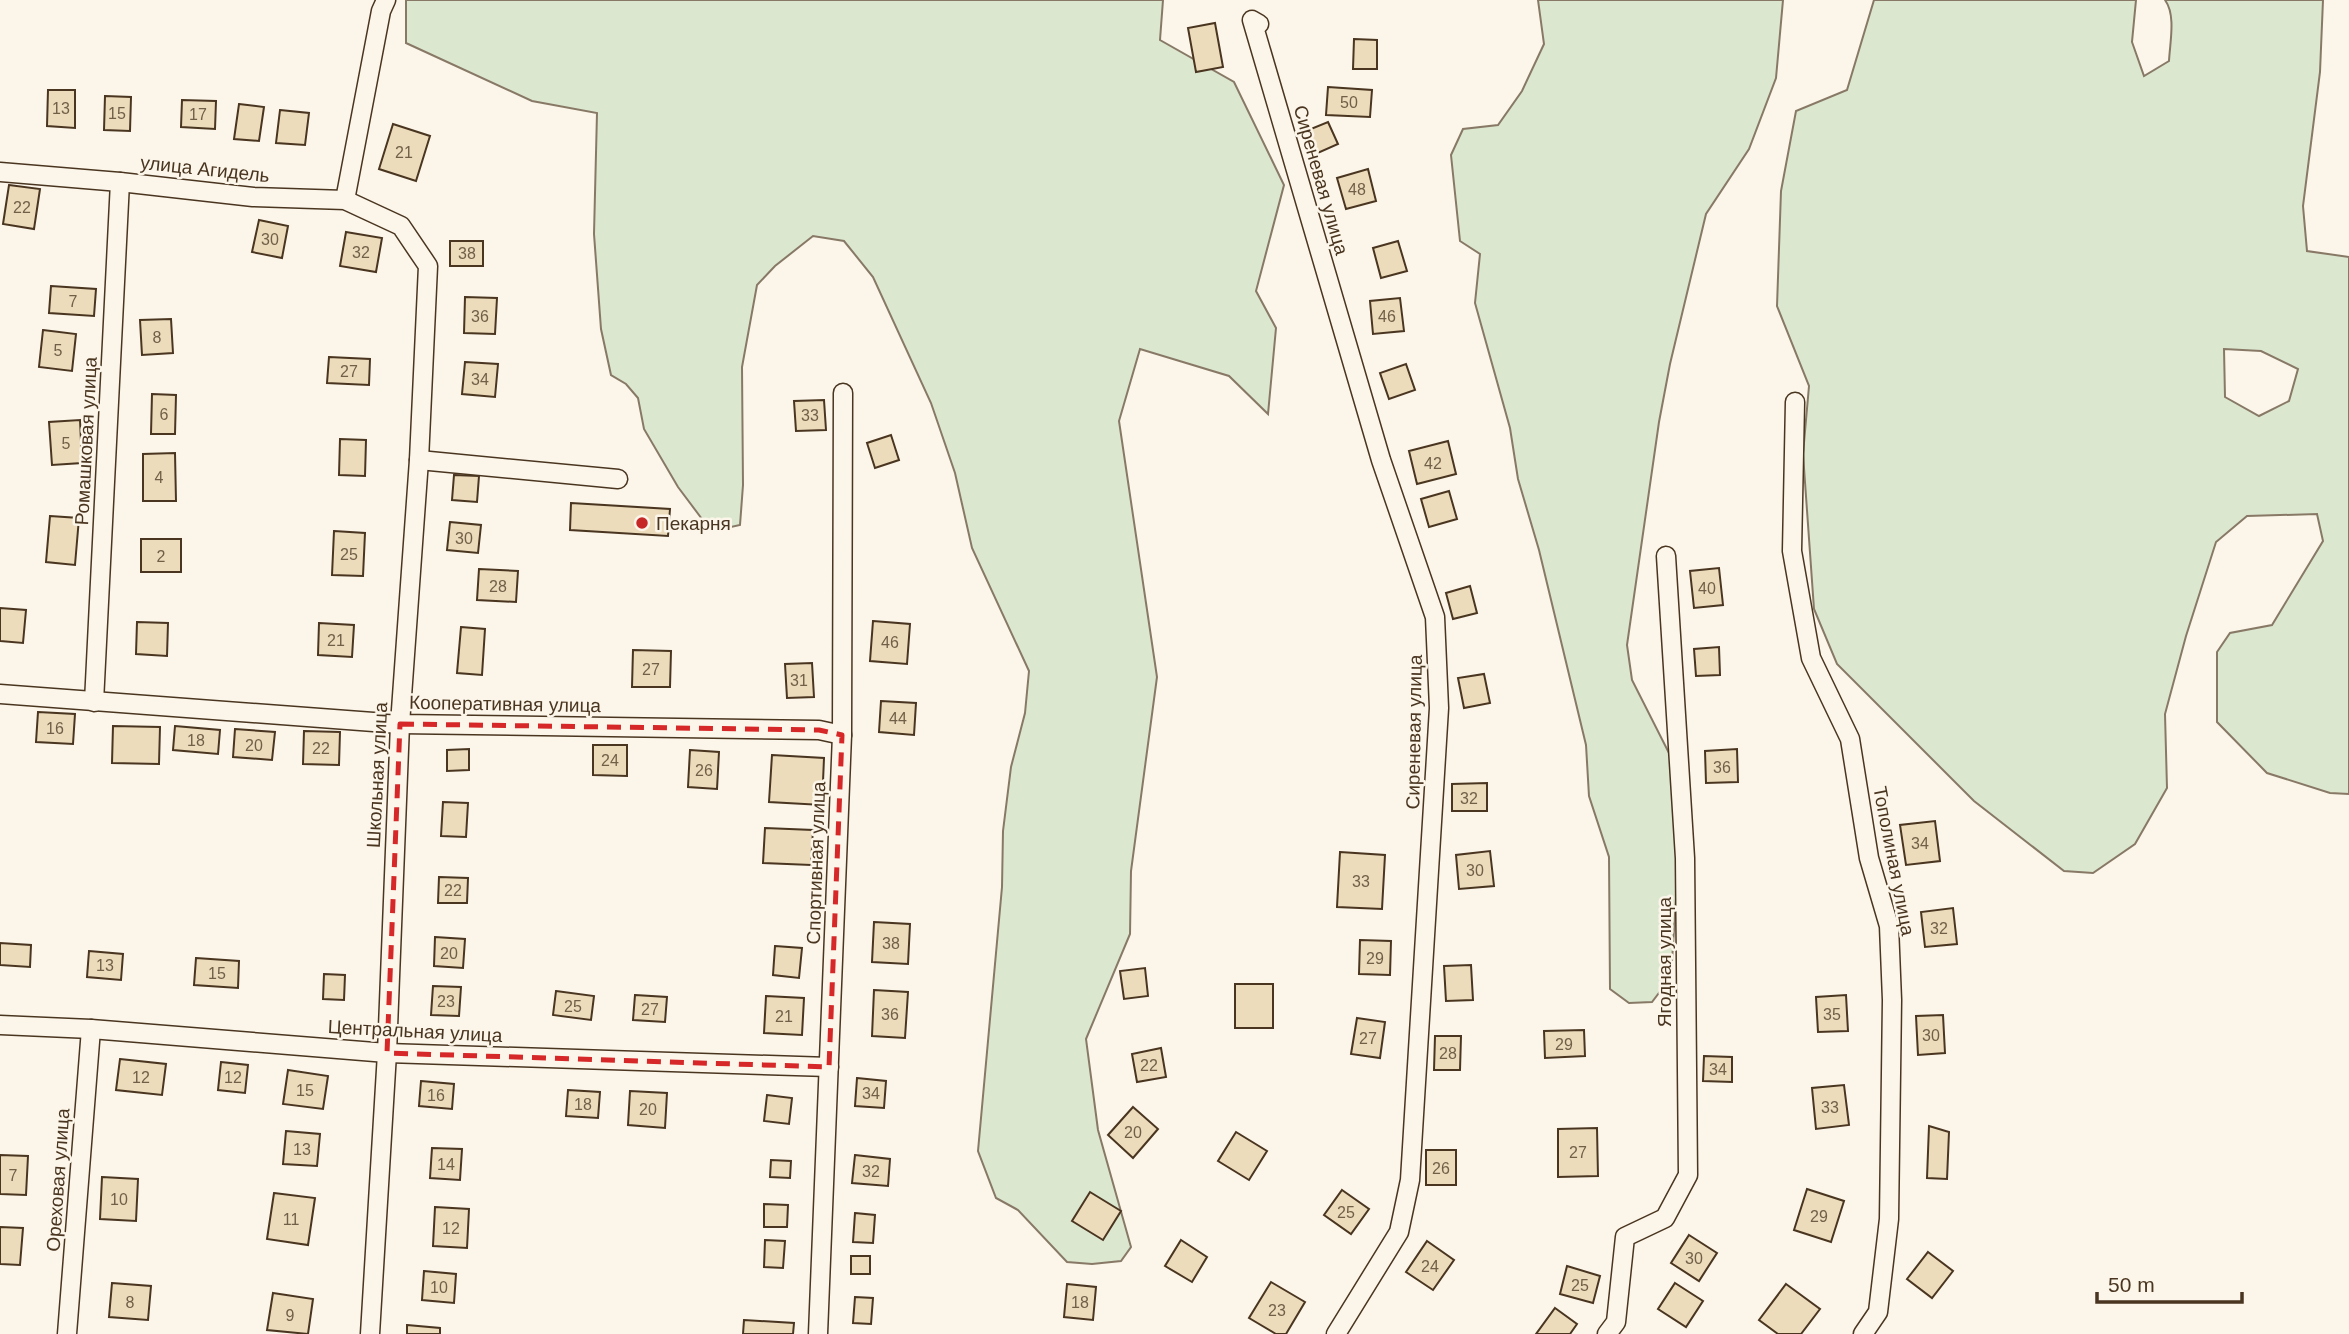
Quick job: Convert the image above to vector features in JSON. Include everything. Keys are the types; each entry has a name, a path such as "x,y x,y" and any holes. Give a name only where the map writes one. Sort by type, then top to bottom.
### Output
{"street":[{"path":"345,200 381,11 386,0"},
{"name":"Сиреневая улица","path":"1259,24 1252,20 1381,460 1435,617 1439,708 1409,1180 1399,1233 1336,1334"},
{"name":"улица Агидель","path":"0,172 253,197 345,200 401,226"},
{"name":"Ромашковая улица","path":"94,702 120,182"},
{"name":"Школьная улица","path":"370,1334 387,1053 400,724 419,460 428,266 401,226"},
{"name":"Спортивная улица","path":"818,1334 842,735 843,393"},
{"name":"Тополиная улица","path":"1795,402 1792,551 1811,658 1850,739 1869,858 1889,926 1892,1000 1889,1219 1878,1312 1863,1334"},
{"path":"419,460 618,479"},
{"name":"Ягодная улица","path":"1607,1334 1616,1322 1625,1237 1665,1218 1688,1174 1685,858 1666,556"},
{"name":"Кооперативная улица","path":"0,694 400,724 819,730 842,735"},
{"name":"Центральная улица","path":"0,1025 91,1029 387,1053 829,1067"},
{"name":"Ореховая улица","path":"67,1334 91,1029"}],"highlighted area":[{"path":"400,724 819,730 842,735 829,1067 387,1053"}],"green space":[{"path":"406,0 1163,0 1160,40 1234,82 1284,185 1256,291 1276,328 1268,414 1229,376 1140,349 1119,421 1157,677 1131,871 1130,934 1086,1039 1098,1130 1131,1247 1121,1261 1092,1264 1067,1262 1018,1210 996,1198 978,1151 1002,887 1003,831 1011,767 1025,713 1029,671 972,548 955,473 931,403 873,277 844,241 813,236 775,266 757,285 742,367 743,485 740,525 722,529 702,519 678,487 644,429 638,398 626,384 611,375 601,329 594,234 597,113 532,101 406,43"},
{"path":"1538,0 1783,0 1776,78 1749,149 1706,214 1659,422 1627,645 1632,680 1670,755 1678,868 1671,977 1652,1002 1629,1003 1610,989 1609,857 1589,796 1586,745 1539,550 1518,479 1510,428 1475,303 1480,254 1460,241 1451,155 1463,129 1498,125 1522,91 1544,44"},
{"path":"1874,0 2136,0 2132,42 2144,76 2169,61 2171,21 2165,0 2323,0 2320,72 2303,206 2307,251 2349,257 2349,794 2330,793 2267,773 2217,722 2217,652 2230,633 2272,625 2323,541 2317,514 2247,516 2216,542 2165,714 2167,788 2135,844 2093,873 2064,871 1974,801 1837,664 1814,609 1803,454 1809,386 1777,306 1781,191 1796,111 1847,90","holes":["2224,349 2261,351 2298,369 2289,401 2259,416 2225,397"]}],"building":[{"path":"1215,23 1223,67 1196,72 1188,28"},
{"path":"1354,39 1377,40 1377,69 1353,69"},
{"path":"1328,87 1372,90 1370,117 1326,115"},
{"path":"48,90 75,90 75,128 47,126"},
{"path":"105,96 131,97 130,131 104,130"},
{"path":"182,100 216,101 215,129 181,127"},
{"path":"239,104 264,107 259,141 234,139"},
{"path":"280,110 309,113 305,145 276,143"},
{"path":"1328,122 1338,144 1311,156 1301,133"},
{"path":"393,124 430,136 416,181 379,169"},
{"path":"1368,169 1376,201 1346,209 1337,178"},
{"path":"9,185 40,189 34,229 3,224"},
{"path":"259,220 288,226 282,258 252,252"},
{"path":"346,232 382,238 376,272 340,266"},
{"path":"450,241 483,241 483,266 450,266"},
{"path":"1398,241 1407,271 1381,278 1373,248"},
{"path":"51,286 96,289 94,316 49,313"},
{"path":"465,297 497,298 495,334 464,333"},
{"path":"1400,298 1404,331 1373,334 1370,301"},
{"path":"171,319 173,353 142,355 140,320"},
{"path":"43,330 76,334 72,371 39,367"},
{"path":"329,357 370,359 369,385 327,383"},
{"path":"465,362 498,364 495,397 462,394"},
{"path":"1406,364 1415,390 1389,399 1380,373"},
{"path":"152,394 176,395 175,434 151,434"},
{"path":"824,400 826,430 796,431 794,401"},
{"path":"80,420 82,463 52,465 49,422"},
{"path":"891,435 899,460 875,468 867,443"},
{"path":"340,439 366,440 365,476 339,475"},
{"path":"1448,441 1456,474 1417,484 1409,451"},
{"path":"175,453 176,501 143,501 143,454"},
{"path":"454,475 479,476 477,502 452,500"},
{"path":"1449,491 1457,519 1429,527 1421,499"},
{"path":"571,503 670,509 668,536 570,530"},
{"path":"50,516 79,518 75,565 46,562"},
{"path":"450,522 481,525 478,553 447,550"},
{"path":"334,531 365,533 363,576 332,575"},
{"path":"141,539 181,539 181,572 141,572"},
{"path":"1719,568 1723,605 1694,608 1690,571"},
{"path":"479,569 518,571 516,602 477,600"},
{"path":"1470,586 1477,613 1453,619 1446,593"},
{"path":"0,608 26,610 23,643 0,641"},
{"path":"873,621 910,624 907,664 870,661"},
{"path":"137,622 168,623 167,656 136,654"},
{"path":"319,623 354,625 352,657 318,655"},
{"path":"461,627 485,629 482,675 457,673"},
{"path":"1719,647 1720,675 1696,676 1694,649"},
{"path":"633,650 671,651 670,687 632,687"},
{"path":"812,663 814,697 787,698 785,664"},
{"path":"1484,674 1490,703 1464,708 1458,678"},
{"path":"881,701 916,703 914,735 879,732"},
{"path":"38,712 75,714 73,744 36,742"},
{"path":"113,726 160,727 159,764 112,763"},
{"path":"175,726 220,730 218,754 173,750"},
{"path":"235,729 275,732 272,760 233,757"},
{"path":"304,731 340,732 339,765 303,764"},
{"path":"593,745 627,745 627,776 593,775"},
{"path":"469,749 469,770 447,771 447,750"},
{"path":"1737,749 1738,782 1706,783 1705,751"},
{"path":"690,750 719,752 717,789 688,787"},
{"path":"772,755 824,758 822,805 769,802"},
{"path":"1487,783 1487,811 1452,811 1452,784"},
{"path":"443,802 468,803 466,837 441,836"},
{"path":"1935,821 1940,861 1906,865 1900,825"},
{"path":"765,828 813,830 811,865 763,863"},
{"path":"1490,851 1494,886 1459,889 1456,855"},
{"path":"1340,852 1385,855 1382,909 1337,907"},
{"path":"439,877 468,878 467,903 438,903"},
{"path":"1953,908 1957,944 1925,947 1921,912"},
{"path":"874,922 910,924 908,964 872,962"},
{"path":"435,937 465,939 463,968 434,966"},
{"path":"1360,940 1391,941 1390,975 1359,974"},
{"path":"0,943 31,945 30,967 0,965"},
{"path":"775,946 802,948 799,978 773,975"},
{"path":"89,951 123,954 121,980 87,977"},
{"path":"196,958 239,961 238,988 194,985"},
{"path":"1471,965 1473,1000 1446,1001 1444,966"},
{"path":"1145,968 1148,996 1124,999 1120,971"},
{"path":"324,974 345,975 344,1000 323,999"},
{"path":"1235,984 1273,984 1273,1028 1235,1028"},
{"path":"433,986 461,987 459,1016 431,1015"},
{"path":"874,990 908,992 905,1038 872,1036"},
{"path":"556,991 594,996 591,1020 553,1015"},
{"path":"635,995 667,997 665,1022 633,1020"},
{"path":"1846,995 1848,1031 1818,1032 1816,997"},
{"path":"766,996 804,998 802,1035 764,1033"},
{"path":"1943,1015 1945,1053 1918,1055 1916,1016"},
{"path":"1357,1018 1385,1022 1380,1058 1351,1054"},
{"path":"1584,1030 1585,1056 1545,1058 1544,1031"},
{"path":"1435,1036 1461,1036 1460,1070 1434,1070"},
{"path":"1161,1048 1166,1077 1137,1082 1132,1054"},
{"path":"1704,1056 1732,1057 1732,1082 1703,1081"},
{"path":"120,1059 166,1064 162,1095 116,1090"},
{"path":"221,1062 248,1065 245,1093 218,1090"},
{"path":"288,1070 328,1076 323,1109 283,1104"},
{"path":"857,1078 886,1081 884,1108 855,1106"},
{"path":"421,1081 454,1084 452,1109 419,1106"},
{"path":"1844,1085 1849,1125 1816,1129 1812,1088"},
{"path":"568,1090 600,1092 598,1118 566,1116"},
{"path":"630,1091 667,1093 665,1128 628,1125"},
{"path":"767,1095 792,1098 789,1124 764,1121"},
{"path":"1133,1107 1158,1129 1133,1158 1108,1135"},
{"path":"1929,1126 1949,1132 1947,1179 1927,1178"},
{"path":"1597,1128 1598,1176 1558,1177 1558,1129"},
{"path":"286,1131 320,1134 317,1166 283,1164"},
{"path":"1236,1132 1267,1151 1249,1180 1218,1161"},
{"path":"432,1148 462,1149 460,1180 430,1178"},
{"path":"1426,1150 1456,1150 1456,1185 1426,1185"},
{"path":"0,1155 28,1156 26,1195 0,1194"},
{"path":"855,1155 890,1159 888,1186 852,1183"},
{"path":"771,1160 791,1161 790,1178 770,1177"},
{"path":"102,1177 138,1179 136,1221 100,1219"},
{"path":"1807,1189 1844,1201 1831,1242 1794,1230"},
{"path":"1342,1190 1369,1209 1351,1234 1324,1215"},
{"path":"1090,1192 1121,1211 1103,1240 1072,1221"},
{"path":"274,1193 315,1198 308,1245 267,1239"},
{"path":"764,1204 788,1205 787,1227 764,1227"},
{"path":"435,1207 469,1209 467,1248 433,1246"},
{"path":"855,1213 875,1215 873,1243 853,1242"},
{"path":"0,1227 23,1228 20,1265 0,1264"},
{"path":"1689,1235 1717,1253 1699,1281 1671,1263"},
{"path":"765,1240 785,1241 783,1268 764,1267"},
{"path":"1181,1240 1207,1257 1192,1282 1165,1266"},
{"path":"1427,1241 1454,1260 1433,1290 1406,1272"},
{"path":"1928,1252 1953,1271 1932,1298 1907,1279"},
{"path":"851,1256 870,1256 870,1274 851,1274"},
{"path":"1567,1266 1600,1276 1593,1303 1560,1294"},
{"path":"424,1271 456,1274 454,1303 422,1300"},
{"path":"1271,1282 1305,1302 1286,1334 1276,1334 1249,1318"},
{"path":"112,1283 151,1286 148,1320 109,1317"},
{"path":"1675,1283 1703,1301 1686,1327 1658,1309"},
{"path":"1067,1284 1096,1287 1093,1320 1064,1317"},
{"path":"1786,1284 1820,1309 1801,1334 1778,1334 1759,1320"},
{"path":"273,1293 313,1299 308,1334 267,1330"},
{"path":"855,1297 873,1298 871,1324 853,1323"},
{"path":"1555,1308 1577,1324 1570,1334 1536,1334"},
{"path":"744,1320 794,1323 793,1334 743,1334"},
{"path":"407,1325 440,1328 440,1334 407,1334"}],"place":[{"name":"Пекарня","path":"642,523"}]}
